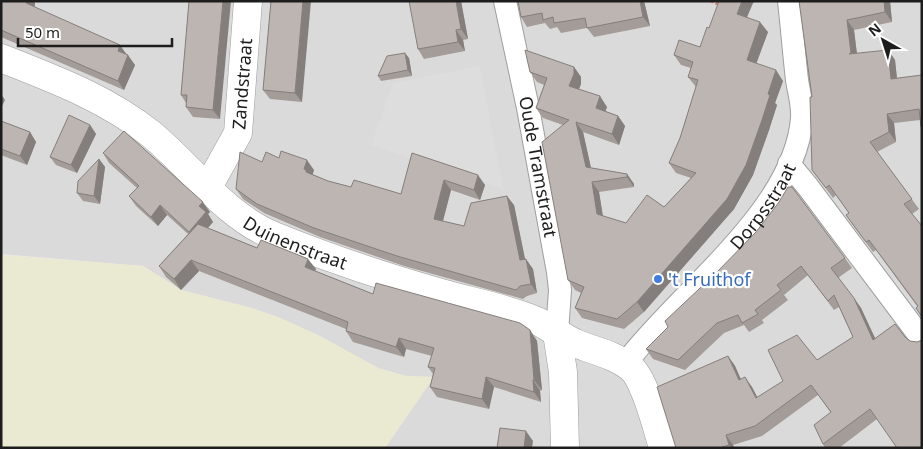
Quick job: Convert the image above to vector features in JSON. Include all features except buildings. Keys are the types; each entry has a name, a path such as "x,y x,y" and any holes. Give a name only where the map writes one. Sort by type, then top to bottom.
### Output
{"street":[{"name":"Zandstraat","path":"208,187 238,133 248,1"},
{"name":"Oude Tramstraat","path":"505,1 528,108 558,272 560,290 557,333"},
{"name":"Dorpsstraat","path":"625,364 654,328 732,248 782,181 798,140 802,118 788,1"},
{"name":"Duinenstraat","path":"1,58 75,88 124,115 152,135 234,211 258,229 324,255 439,293 524,316 576,343 612,355 625,364"},
{"path":"789,164 922,339"},
{"path":"557,333 563,372 565,448"},
{"path":"625,364 636,374 642,386 663,448"}],"path":[{"path":"711,1 729,9"}],"shaded area":[{"path":"1,1 922,1 922,448 385,448 434,377 406,376 378,368 318,335 280,318 252,308 181,290 143,266 1,254"},
{"path":"480,66 503,189 371,145 393,83"}],"green space":[{"path":"1,255 143,266 181,290 252,308 280,318 318,335 378,368 406,376 434,377 385,448 1,448"}],"place":[{"name":"'t Fruithof","path":"658,279"}]}
